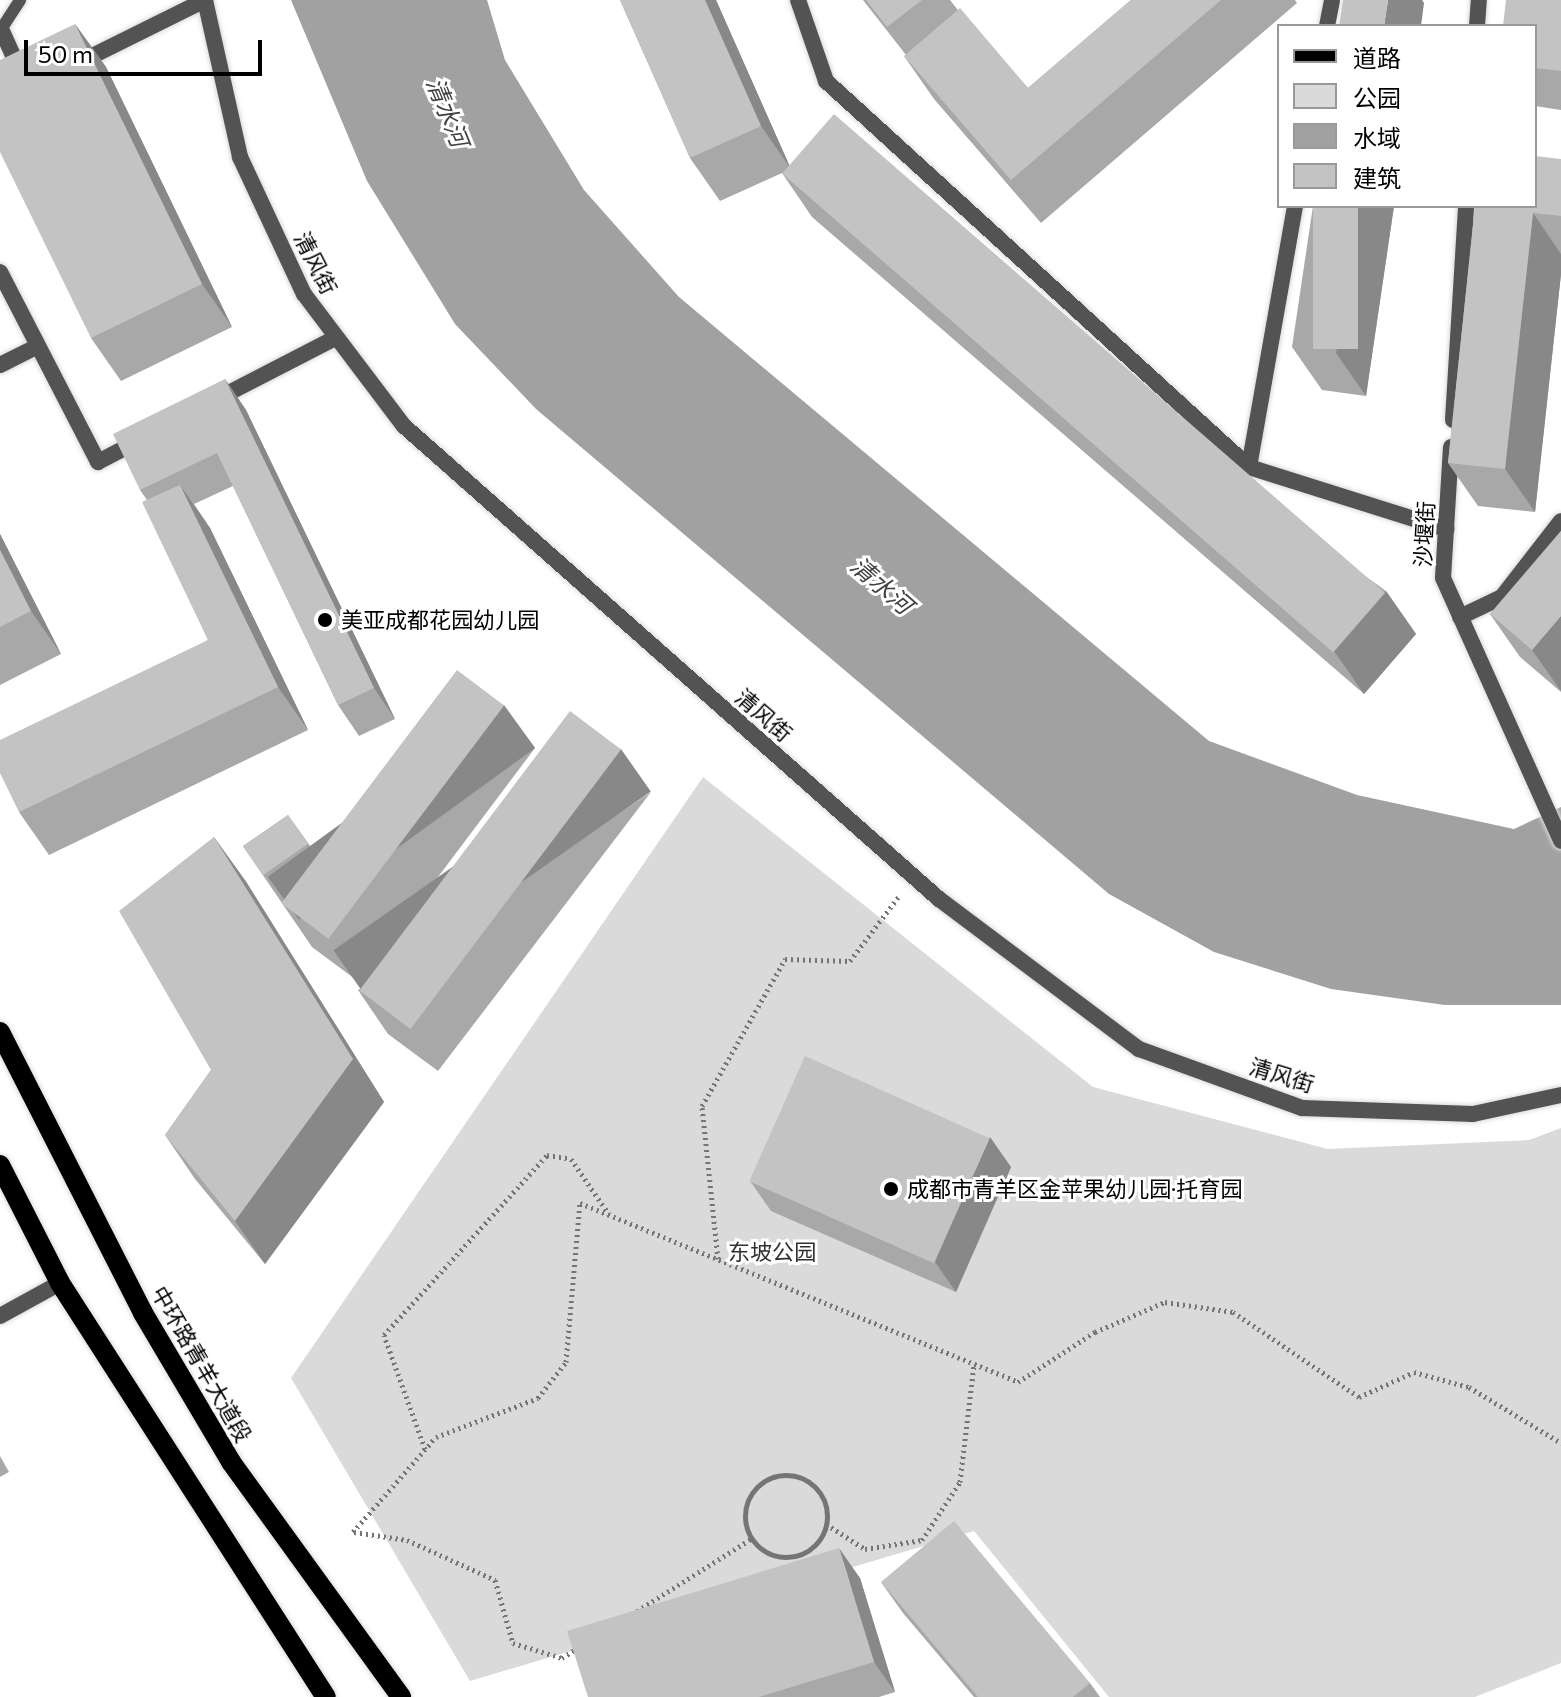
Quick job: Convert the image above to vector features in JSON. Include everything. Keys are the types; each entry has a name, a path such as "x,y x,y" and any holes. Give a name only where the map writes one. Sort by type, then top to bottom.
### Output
{"main road":[{"name":"中环路青羊大道段","path":"0,1032 143,1313 231,1462 401,1697"},
{"path":"0,1165 60,1283 326,1697"}],"street":[{"path":"1,31 36,84 205,0"},
{"name":"清风街","path":"205,0 240,157 304,294 404,426 914,877 1139,1049 1302,1108 1473,1114 1561,1095"},
{"path":"798,0 826,81 1249,467 1446,529"},
{"path":"1327,24 1331,0"},
{"path":"1477,24 1479,0"},
{"path":"1249,467 1295,208"},
{"name":"沙堰街","path":"1466,208 1443,578 1561,841"},
{"path":"0,272 98,462 154,433"},
{"path":"196,411 335,338"},
{"path":"0,365 36,347"},
{"path":"1460,617 1502,597 1561,521"},
{"path":"0,1316 60,1283"}],"lane":[{"path":"1,31 20,0"}],"path":[{"path":"718,1259 702,1106 785,959 850,961 914,877"},
{"path":"425,1449 384,1335 547,1155 571,1159 610,1215"},
{"path":"589,1641 562,1658 513,1643 495,1580 407,1540 353,1532 436,1437 538,1398 566,1362 580,1203 1018,1382 1095,1332 1165,1302 1233,1312 1359,1397 1414,1372 1469,1387 1561,1443"},
{"path":"826,1524 799,1555 772,1555 751,1539 747,1501 777,1476 814,1486 826,1524 865,1549 922,1540 960,1482 974,1364"},
{"path":"630,1615 751,1539"}],"green space":[{"name":"东坡公园","path":"703,777 1093,1087 1328,1149 1529,1140 1561,1128 1561,1663 1475,1697 1109,1697 974,1531 470,1681 291,1378"}],"water":[{"name":"清水河","path":"291,0 487,0 505,60 584,190 679,297 1209,741 1357,795 1514,829 1561,807 1561,1005 1445,1005 1331,989 1214,952 1109,894 536,409 455,324 367,181"}],"building":[{"path":"620,0 705,0 761,126 690,158"},
{"path":"866,0 922,0 887,27"},
{"path":"1131,0 1221,0 1011,180 904,56 960,8 1028,88"},
{"path":"1343,0 1388,0 1384,24 1339,24"},
{"path":"1506,0 1561,0 1561,71 1537,68 1537,24 1503,24"},
{"path":"75,24 202,284 91,338 0,152 0,60"},
{"path":"834,114 1385,593 1333,653 782,174"},
{"path":"1537,156 1561,159 1561,216 1533,213 1505,469 1448,463 1475,208 1537,208"},
{"path":"1313,208 1358,208 1358,349 1313,349"},
{"name":"美亚成都花园幼儿园","path":"225,379 374,688 338,705 217,453 140,490 113,434"},
{"path":"180,485 278,687 19,812 0,773 0,740 208,640 142,502"},
{"path":"1561,531 1561,616 1532,650 1490,614"},
{"path":"0,550 31,611 0,627"},
{"path":"457,670 504,706 328,939 281,903"},
{"path":"570,711 621,750 410,1029 359,991"},
{"path":"288,815 308,844 263,875 243,847"},
{"path":"214,837 353,1059 235,1221 165,1135 211,1070 119,911"},
{"name":"成都市青羊区金苹果幼儿园·托育园","path":"805,1056 990,1138 934,1263 749,1181"},
{"path":"954,1521 1090,1683 1073,1697 978,1697 881,1582"},
{"path":"839,1548 874,1662 759,1697 588,1697 567,1631"}],"place":[{"name":"美亚成都花园幼儿园","path":"325,620"},
{"name":"成都市青羊区金苹果幼儿园·托育园","path":"891,1189"}]}
